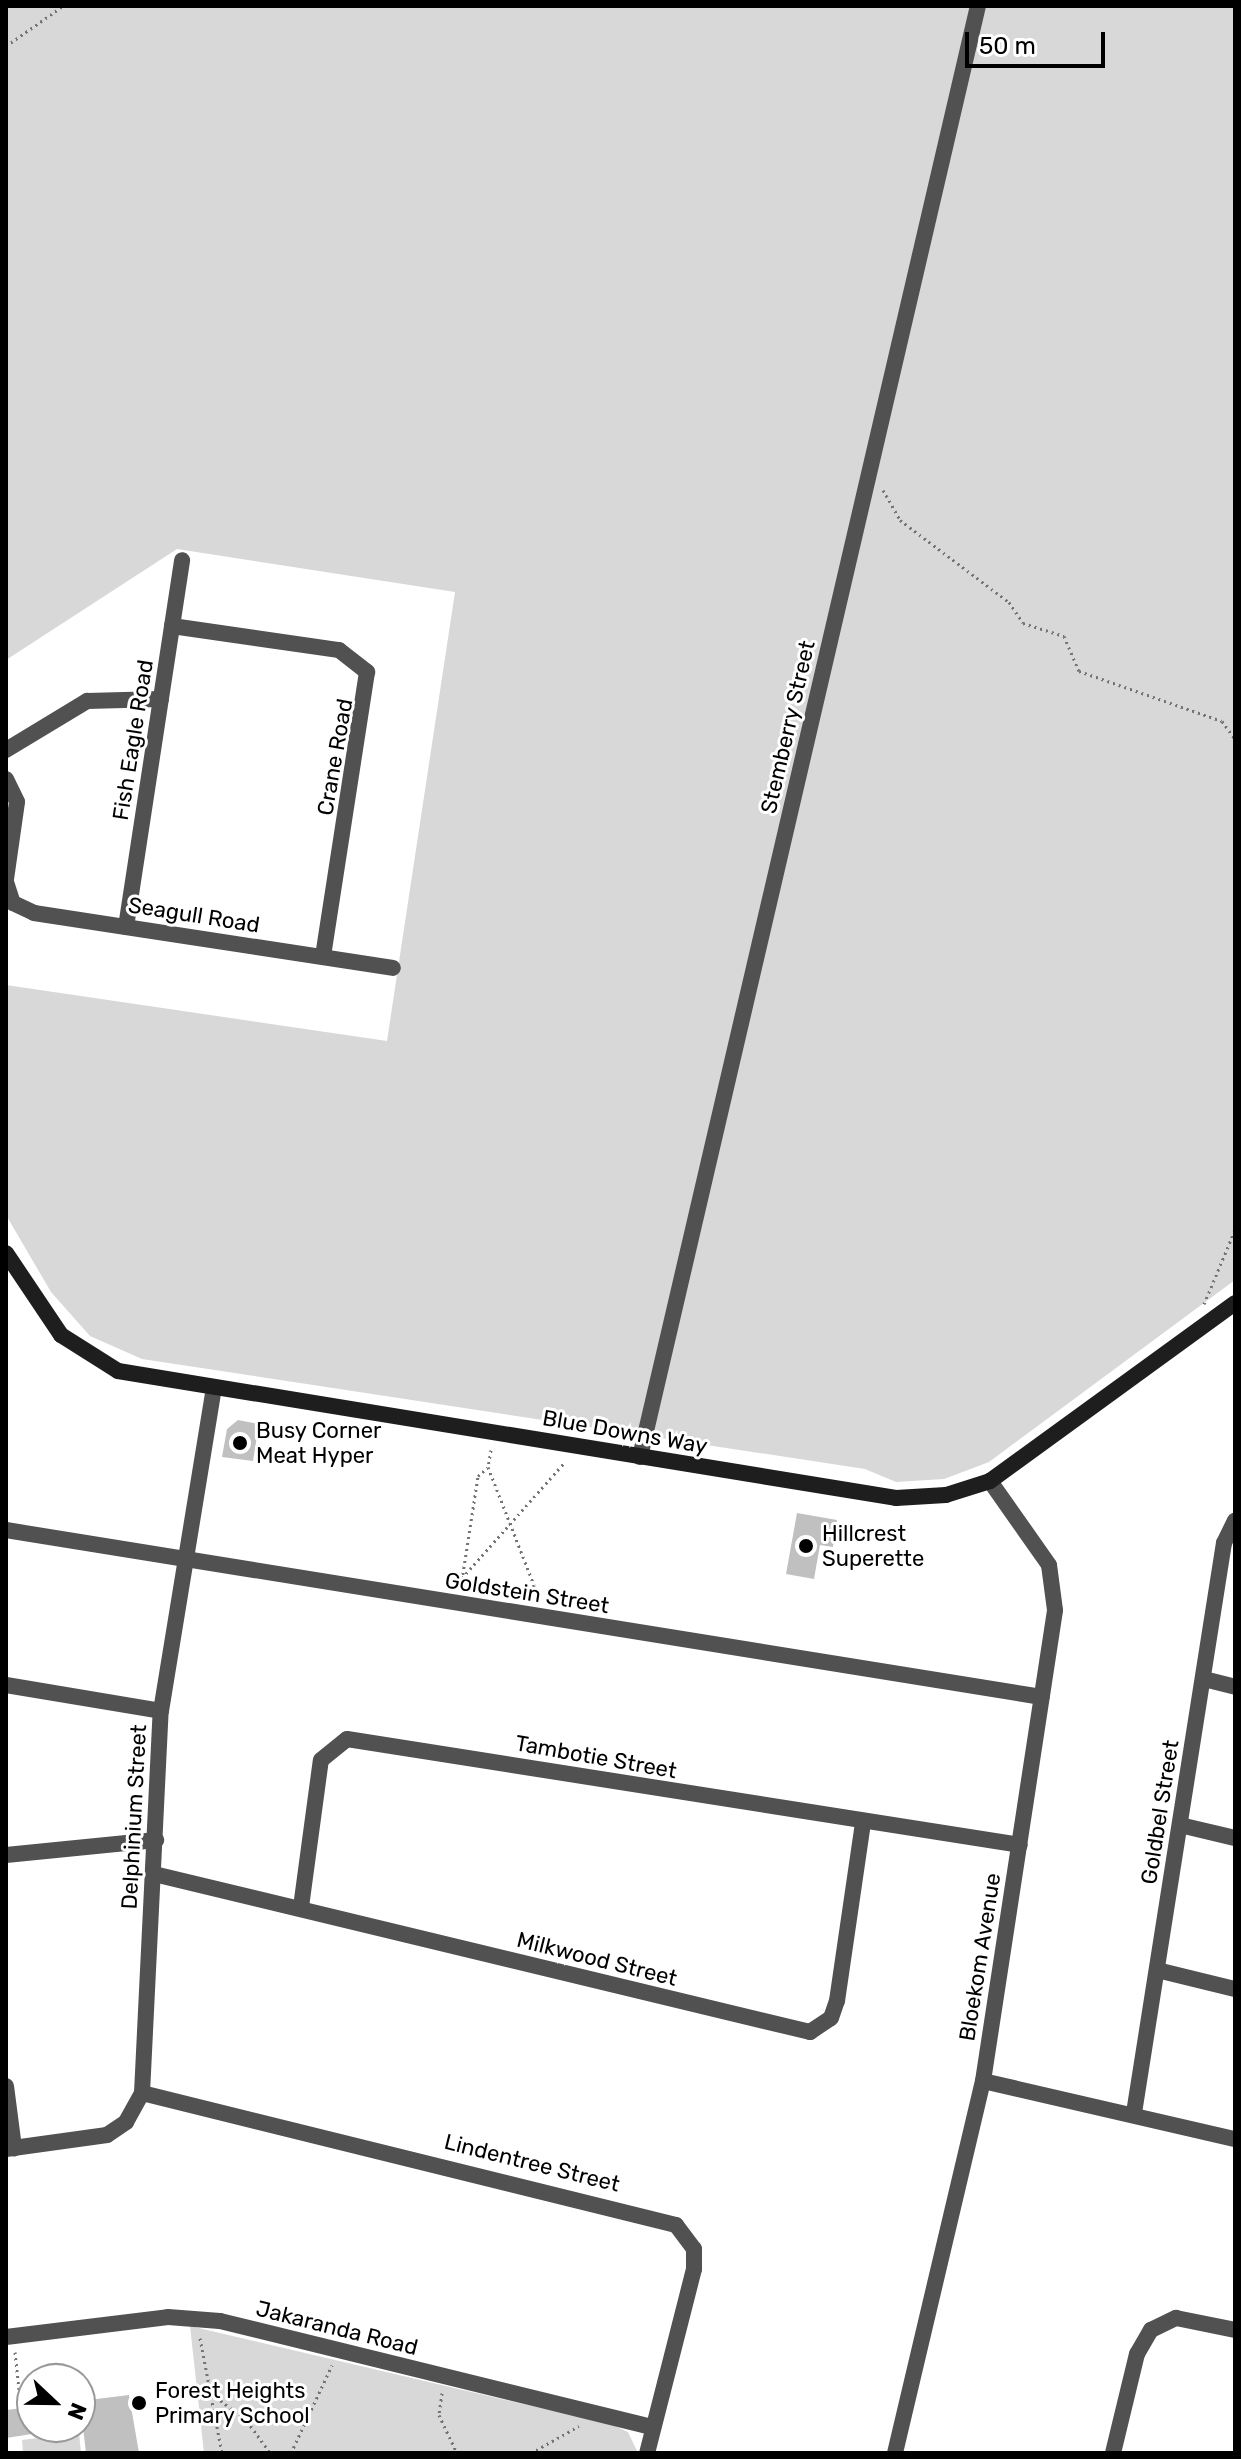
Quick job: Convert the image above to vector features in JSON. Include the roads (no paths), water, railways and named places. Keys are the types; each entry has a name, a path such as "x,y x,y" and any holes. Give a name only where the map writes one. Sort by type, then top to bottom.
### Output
{"street":[{"name":"Stemberry Street","path":"640,1457 978,6"},
{"name":"Fish Eagle Road","path":"126,927 182,560"},
{"name":"Crane Road","path":"172,626 339,650 367,672 323,957"},
{"path":"6,750 87,701 161,699"},
{"name":"Seagull Road","path":"6,779 17,802 6,881 13,903 24,910 393,968"},
{"name":"Blue Downs Way","path":"8,1262 61,1335 89,1357 118,1371 896,1498 946,1495 990,1481 1235,1303"},
{"name":"Delphinium Street","path":"142,2093 161,1711 214,1388"},
{"name":"Bloekom Avenue","path":"895,2453 983,2081 1042,1697 1053,1576 990,1481"},
{"name":"Goldbel Street","path":"1134,2113 1224,1543 1235,1520"},
{"name":"Goldstein Street","path":"6,1530 186,1563 1042,1697"},
{"path":"1204,1679 1235,1687"},
{"path":"6,1685 161,1711"},
{"name":"Tambotie Street","path":"301,1907 321,1760 347,1739 1020,1845"},
{"name":"Milkwood Street","path":"154,1874 810,2032 831,2018 837,2001 863,1822"},
{"path":"1180,1825 1235,1838"},
{"path":"6,1855 156,1840"},
{"path":"1157,1970 1235,1989"},
{"path":"983,2081 1134,2113 1235,2139"},
{"path":"6,2086 10,2148 107,2135 126,2122 142,2093"},
{"name":"Lindentree Street","path":"142,2093 676,2225 694,2249 694,2269 647,2453"},
{"name":"Jakaranda Road","path":"9,2336 196,2318 653,2427"},
{"path":"1113,2453 1137,2354 1151,2330 1176,2318 1235,2330"}],"place":[{"name":"Busy Corner Meat Hyper","path":"240,1443"},
{"name":"Hillcrest Superette","path":"806,1546"},
{"name":"Forest Heights Primary School","path":"139,2403"}]}
